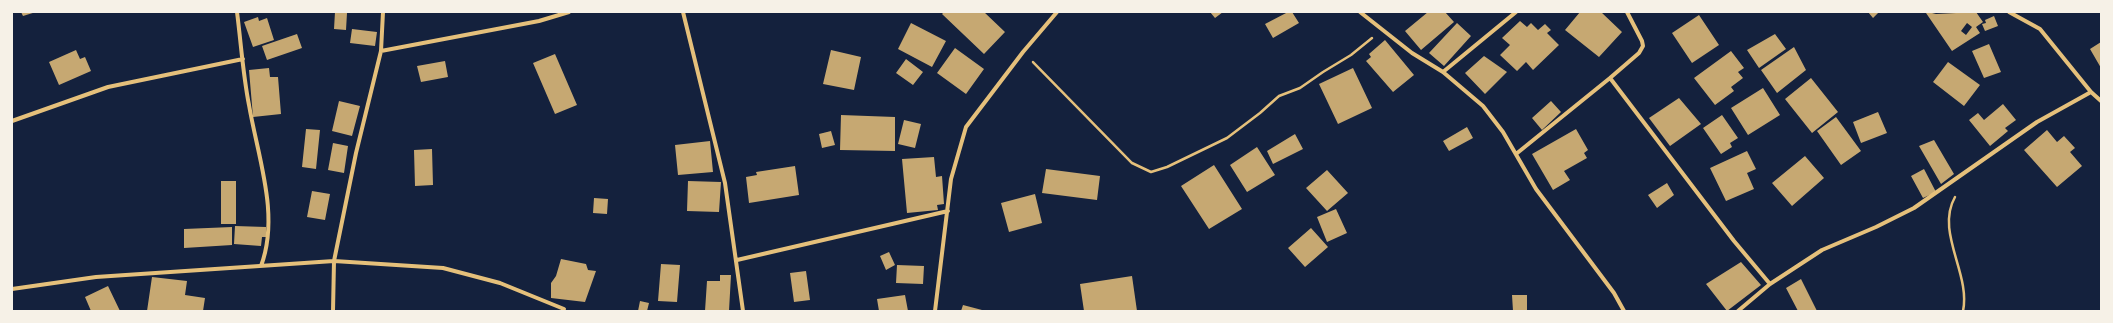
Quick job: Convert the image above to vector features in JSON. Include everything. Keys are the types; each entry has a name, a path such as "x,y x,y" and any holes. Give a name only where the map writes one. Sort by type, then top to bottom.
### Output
{"street":[{"path":"237,12 248,104 269,213 268,248 261,266"},
{"path":"333,311 334,261 356,153 381,51 383,12"},
{"path":"381,51 539,21 569,12"},
{"path":"683,12 725,184 743,311"},
{"path":"934,311 951,179 966,127 1023,52 1057,12"},
{"path":"1360,12 1412,53 1442,72 1483,106 1503,132 1536,189 1614,293 1624,311"},
{"path":"1442,72 1516,12"},
{"path":"1516,154 1639,53 1643,46 1641,36 1627,12"},
{"path":"2010,12 2040,29 2091,92 2101,101"},
{"path":"12,121 108,87 243,59"},
{"path":"1610,78 1734,241 1770,284"},
{"path":"1738,311 1770,284 1822,250 1876,227 1914,208 2037,122 2091,92"},
{"path":"736,260 948,211"},
{"path":"12,289 96,277 334,261 443,268 500,283 564,309 564,311"}],"path":[{"path":"1023,52 1132,163 1151,172 1167,167 1227,138 1260,113 1279,96 1300,88 1352,55 1382,30"},
{"path":"1957,195 1950,205 1949,219 1953,248 1964,283 1965,303 1963,311"}],"building":[{"path":"21,12 36,12 23,16"},
{"path":"335,12 347,13 346,30 334,29"},
{"path":"944,12 984,12 1005,32 984,54 942,14"},
{"path":"1210,12 1223,12 1215,18"},
{"path":"1288,12 1292,12 1299,23 1273,38 1265,24"},
{"path":"1428,12 1445,12 1454,22 1421,50 1405,31"},
{"path":"1580,12 1601,12 1622,32 1599,57 1565,30"},
{"path":"1868,12 1879,12 1873,18"},
{"path":"1976,12 1983,22 1976,27 1980,33 1952,51 1926,13","holes":["1967,23 1972,27 1966,35 1961,31"]},
{"path":"1699,15 1719,45 1692,63 1672,33"},
{"path":"1994,16 1998,26 1985,31 1982,24 1986,23 1985,20"},
{"path":"258,17 259,21 267,18 274,40 253,47 244,22"},
{"path":"1520,21 1527,27 1531,23 1538,30 1545,24 1551,30 1547,33 1559,45 1533,70 1526,62 1517,71 1500,55 1510,45 1502,38"},
{"path":"911,23 946,41 932,67 898,49"},
{"path":"1457,23 1471,36 1444,66 1429,53"},
{"path":"352,29 377,32 375,46 350,43"},
{"path":"297,34 302,48 267,60 262,46"},
{"path":"1775,34 1786,49 1759,68 1747,50"},
{"path":"1385,40 1414,75 1393,92 1366,61 1371,57 1369,54"},
{"path":"2101,42 2101,68 2090,49"},
{"path":"1989,44 2001,72 1984,78 1972,51"},
{"path":"1794,47 1806,70 1777,93 1761,70"},
{"path":"955,48 984,69 966,94 937,73"},
{"path":"76,50 80,59 85,57 91,71 59,85 49,62"},
{"path":"831,50 861,57 854,90 823,84"},
{"path":"1731,51 1744,68 1738,72 1743,78 1731,87 1734,91 1715,105 1694,78"},
{"path":"555,54 577,105 555,114 533,63"},
{"path":"1484,56 1507,72 1485,94 1465,73"},
{"path":"906,59 923,72 913,85 896,73"},
{"path":"445,61 448,77 421,82 417,66"},
{"path":"1948,62 1980,85 1964,106 1933,82"},
{"path":"269,68 270,77 278,77 281,114 253,117 249,70"},
{"path":"1353,68 1372,108 1338,124 1319,84"},
{"path":"1811,78 1838,112 1812,133 1785,99"},
{"path":"1763,88 1780,115 1748,135 1731,108"},
{"path":"1679,98 1701,124 1670,146 1649,118"},
{"path":"339,101 360,106 352,136 332,131"},
{"path":"1551,101 1561,112 1542,130 1532,118"},
{"path":"2003,104 2016,120 2005,128 2008,131 1990,146 1969,120 1978,113 1984,120"},
{"path":"1878,112 1887,133 1861,143 1853,122"},
{"path":"841,115 895,117 895,151 840,150"},
{"path":"1722,115 1738,138 1730,143 1732,147 1721,154 1703,128"},
{"path":"1836,117 1861,151 1841,165 1817,131"},
{"path":"904,120 921,124 915,148 898,144"},
{"path":"1467,127 1473,138 1449,151 1443,141"},
{"path":"306,129 320,130 316,169 302,167"},
{"path":"1576,129 1588,150 1584,153 1587,158 1564,171 1570,180 1553,190 1532,154"},
{"path":"2047,130 2057,142 2064,136 2075,148 2070,152 2082,166 2057,187 2024,150"},
{"path":"831,131 835,145 822,148 819,134"},
{"path":"1295,134 1303,149 1273,164 1267,151"},
{"path":"1934,140 1954,174 1941,184 1919,146"},
{"path":"710,141 713,172 678,175 675,145"},
{"path":"333,143 348,146 344,173 328,170"},
{"path":"1257,147 1275,175 1247,192 1230,165"},
{"path":"432,149 433,185 415,186 414,150"},
{"path":"1747,151 1756,169 1747,173 1754,189 1726,201 1710,168"},
{"path":"1805,156 1824,178 1792,206 1772,183"},
{"path":"934,157 936,177 942,176 944,204 937,205 938,210 907,213 902,159"},
{"path":"1214,165 1242,209 1209,229 1181,186"},
{"path":"795,166 799,195 749,203 746,177 757,175 756,172"},
{"path":"1046,169 1100,176 1097,200 1042,193"},
{"path":"1924,169 1936,192 1923,198 1911,176"},
{"path":"1327,170 1348,193 1327,211 1306,188"},
{"path":"221,181 236,181 236,224 221,224"},
{"path":"688,181 721,182 719,212 687,211"},
{"path":"1667,183 1674,195 1657,208 1648,195"},
{"path":"312,191 330,194 325,220 307,217"},
{"path":"1035,194 1042,223 1009,232 1001,203"},
{"path":"594,198 608,199 607,214 593,213"},
{"path":"1336,209 1347,233 1327,242 1317,217"},
{"path":"235,226 266,227 266,237 262,237 261,246 234,244"},
{"path":"232,227 232,245 184,248 184,229"},
{"path":"1311,228 1328,247 1305,267 1288,248"},
{"path":"889,252 895,265 886,270 880,256"},
{"path":"561,259 586,264 588,270 596,271 585,302 551,298 551,283 556,276"},
{"path":"1741,262 1761,285 1727,311 1706,284"},
{"path":"661,264 680,265 677,302 658,301"},
{"path":"897,265 924,266 923,284 896,283"},
{"path":"806,271 810,300 794,302 790,273"},
{"path":"720,275 731,275 729,311 705,311 707,281 720,281"},
{"path":"1132,276 1137,311 1084,311 1080,284"},
{"path":"152,277 187,281 185,295 205,298 203,311 147,311"},
{"path":"1801,279 1817,311 1798,311 1786,288"},
{"path":"108,286 120,311 91,311 85,297"},
{"path":"905,295 908,311 879,311 877,299"},
{"path":"1512,295 1527,295 1527,310 1513,311"},
{"path":"640,301 649,303 647,311 638,311"},
{"path":"963,305 982,310 982,311 961,311"}]}
